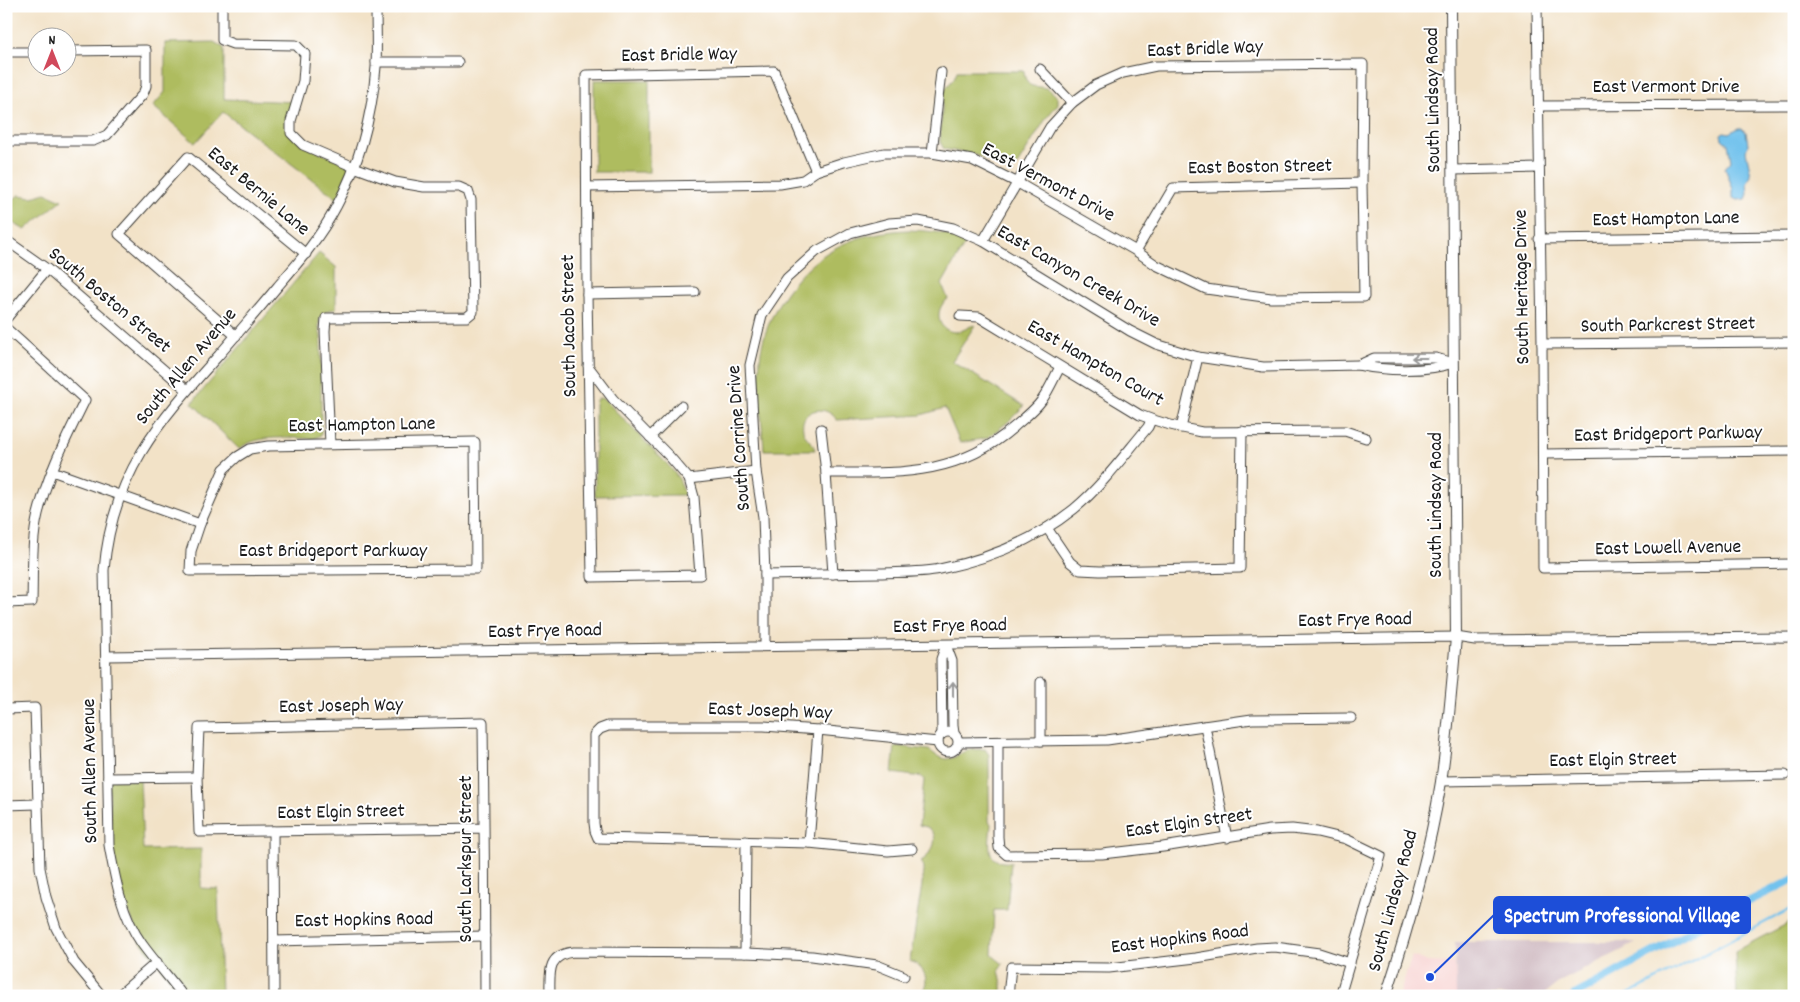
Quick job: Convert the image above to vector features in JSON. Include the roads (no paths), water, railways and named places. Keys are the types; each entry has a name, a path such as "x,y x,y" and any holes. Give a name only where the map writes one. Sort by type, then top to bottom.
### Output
{"main road":[{"name":"South Lindsay Road","path":"1386,996 1413,910 1433,826 1441,781 1452,690 1456,637 1451,6"}],"street":[{"path":"222,6 222,40 233,44 296,45 305,54 303,81 291,121 291,133 303,144 354,167 395,182 424,187 459,187 468,191 471,200 473,312 467,317 326,318 330,444"},
{"name":"South Allen Avenue","path":"183,996 141,942 124,908 114,879 109,846 104,570 109,532 119,496 138,458 158,425 306,254 336,208 354,167 370,113 376,62 376,6"},
{"name":"South Heritage Drive","path":"1537,6 1543,568"},
{"path":"6,141 93,141 101,139 107,135 143,94 146,86 146,50 78,51"},
{"path":"6,52 28,52"},
{"path":"376,62 458,62"},
{"name":"East Bridle Way","path":"983,241 1050,127 1072,104 1096,85 1123,73 1156,66 1363,64 1362,183"},
{"path":"1040,69 1072,104"},
{"name":"East Bridle Way","path":"586,75 774,71 816,172"},
{"path":"932,153 941,72"},
{"name":"South Jacob Street","path":"586,75 587,294 592,577 700,575 694,497 689,479"},
{"name":"East Vermont Drive","path":"1539,106 1794,105"},
{"name":"East Vermont Drive","path":"587,187 780,184 803,180 816,172 844,162 884,153 932,153 972,160 1018,183 1136,251 1156,265 1206,289 1271,298 1364,297 1362,183"},
{"name":"East Bernie Lane","path":"236,336 119,234 188,157 306,254"},
{"path":"1452,170 1538,168"},
{"name":"East Boston Street","path":"1136,251 1173,188 1362,183"},
{"name":"East Canyon Creek Drive","path":"817,251 850,233 889,223 918,221 953,228 983,241 1130,331 1156,344 1198,357 1263,367 1358,365 1374,358 1436,358 1453,363"},
{"name":"East Hampton Lane","path":"1539,239 1794,236"},
{"name":"South Boston Street","path":"6,240 47,269 187,390"},
{"name":"South Corrine Drive","path":"765,646 763,517 756,471 750,365 762,315 787,278 817,251"},
{"path":"6,319 47,269"},
{"path":"587,294 695,292"},
{"name":"East Hampton Court","path":"960,316 979,317 1140,415 1152,420 1202,432 1345,431 1366,438"},
{"path":"6,328 85,400 64,441 38,514 33,546 32,602 6,603"},
{"name":"South Parkcrest Street","path":"1542,344 1794,342"},
{"path":"1181,428 1198,357"},
{"path":"588,366 613,399 689,479 756,471"},
{"path":"826,474 904,473 937,467 969,457 1000,440 1024,418 1041,401 1060,367"},
{"path":"650,437 681,406"},
{"path":"765,575 938,570 977,560 1020,544 1048,528 1075,508 1093,491 1152,420"},
{"path":"821,429 833,574"},
{"path":"1048,528 1070,562 1080,570 1240,568 1242,432"},
{"name":"East Hampton Lane","path":"200,524 224,469 237,457 250,449 268,446 330,444 475,442 476,569"},
{"name":"East Bridgeport Parkway","path":"1543,454 1794,451"},
{"path":"52,471 200,524"},
{"name":"East Bridgeport Parkway","path":"200,524 191,551 190,571 476,569"},
{"name":"East Lowell Avenue","path":"1543,568 1794,564"},
{"name":"East Frye Road","path":"106,656 1456,637 1475,640 1794,637"},
{"path":"938,742 942,734 941,659 946,645"},
{"path":"946,645 952,661 953,726 956,738"},
{"path":"1041,682 1041,741"},
{"path":"6,709 35,708 40,868 46,897 56,928 74,962 102,996"},
{"name":"East Joseph Way","path":"942,734 948,732 956,738 998,742 1107,740 1252,719 1351,718"},
{"name":"East Joseph Way","path":"197,778 199,728 484,722"},
{"name":"South Larkspur Street","path":"484,722 485,996"},
{"name":"East Joseph Way","path":"746,841 598,838 594,823 594,735 600,729 608,726 764,726 938,742 940,748 947,752 955,750 956,738"},
{"path":"1205,726 1227,838"},
{"path":"809,843 818,730"},
{"name":"East Elgin Street","path":"998,742 998,837 1000,848 1007,855 1102,854 1227,838 1270,830 1292,829 1317,832 1346,839 1381,856 1350,963"},
{"name":"East Elgin Street","path":"1441,781 1785,776"},
{"path":"108,778 197,778"},
{"name":"East Elgin Street","path":"197,778 199,832 484,828"},
{"path":"6,805 37,804"},
{"path":"273,832 274,996"},
{"path":"745,953 746,841 809,843 888,851 912,849"},
{"name":"East Hopkins Road","path":"274,941 485,936"},
{"name":"East Hopkins Road","path":"1008,996 1011,968 1109,968 1276,947 1319,953 1350,963"},
{"path":"550,996 552,964 556,958 573,952 745,953 812,956 877,965 904,976"},
{"path":"118,996 157,962"},
{"path":"1340,996 1350,963"}],"water":[{"path":"1738,128 1742,128 1746,132 1748,144 1746,151 1751,175 1747,184 1748,194 1746,199 1738,200 1733,198 1733,189 1725,168 1731,161 1728,144 1722,139 1721,134 1724,132 1730,133"}],"waterway":[{"path":"1573,996 1723,914 1794,879"},
{"path":"1625,996 1794,907"}],"place":[{"name":"Spectrum Professional Village","path":"1430,977"}]}
